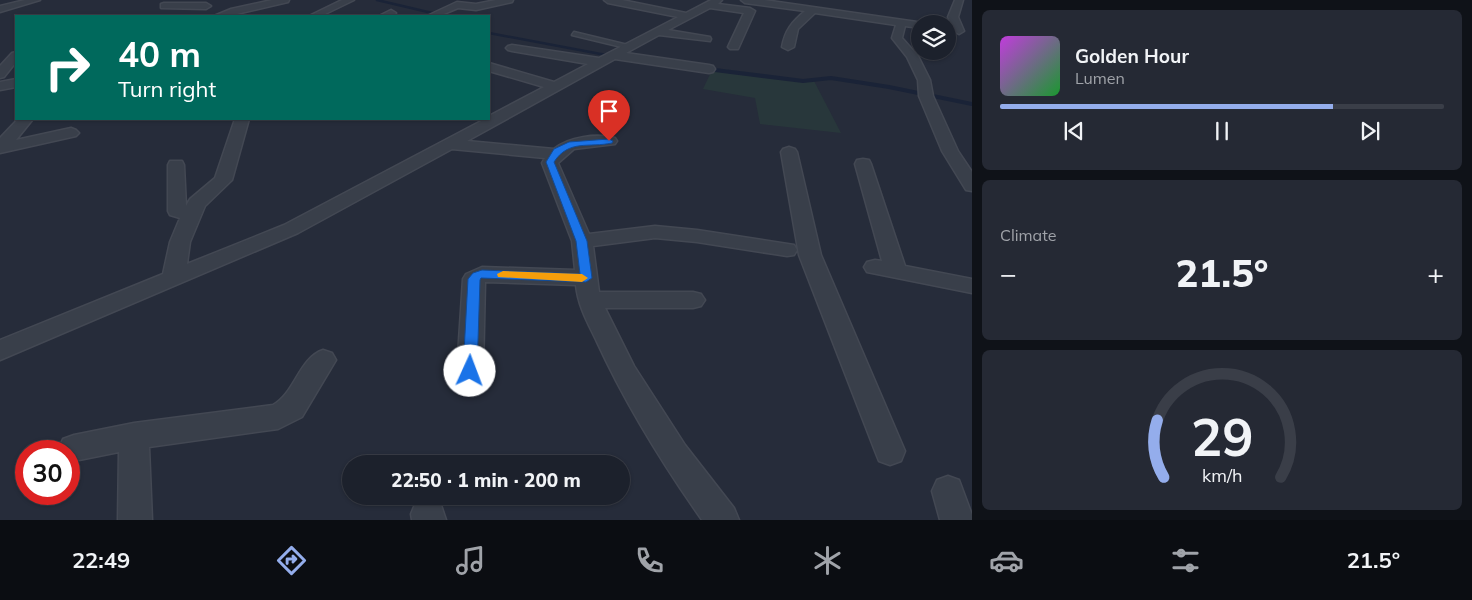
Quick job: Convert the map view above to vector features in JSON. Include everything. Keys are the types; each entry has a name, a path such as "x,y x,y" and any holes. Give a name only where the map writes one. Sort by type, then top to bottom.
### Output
{"street":[{"path":"0,10 36,0"},
{"path":"222,15 285,0"},
{"path":"316,15 350,0"},
{"path":"435,14 457,5 476,7 509,0"},
{"path":"608,0 704,5 750,12 734,47"},
{"path":"745,0 911,25"},
{"path":"959,0 953,17 959,31"},
{"path":"164,6 206,3"},
{"path":"199,15 206,3"},
{"path":"220,3 234,11"},
{"path":"0,350 291,229 630,47 704,5"},
{"path":"859,17 864,6"},
{"path":"0,10 16,15"},
{"path":"788,47 789,36 793,26 813,10"},
{"path":"901,23 897,38 912,56 924,80 926,95 950,151 972,186"},
{"path":"956,30 972,33"},
{"path":"657,32 706,39"},
{"path":"512,48 709,69"},
{"path":"0,74 15,56"},
{"path":"490,67 555,86"},
{"path":"0,86 15,84"},
{"path":"490,108 506,114"},
{"path":"0,148 25,120"},
{"path":"173,279 180,242 191,215 197,203 222,180 242,120"},
{"path":"0,148 71,133"},
{"path":"609,141 572,144 557,151 550,162 582,241 588,289 624,372 674,455 722,520"},
{"path":"450,144 555,154"},
{"path":"789,152 810,255 890,451"},
{"path":"863,164 886,270 972,286"},
{"path":"176,165 177,211 191,215"},
{"path":"582,241 655,232 697,236 787,250"},
{"path":"470,371 474,279 477,275 482,274 588,289 694,300"},
{"path":"80,447 134,436 278,417 292,409 322,360"},
{"path":"134,436 135,520"}],"lane":[{"path":"574,34 630,47"}],"shaded area":[{"path":"713,68 814,81 841,133 760,124 755,98 703,89"}],"waterway":[{"path":"377,0 441,15"},
{"path":"490,33 606,55"},
{"path":"707,69 803,81 831,78 889,87 972,104"}],"slow traffic":[{"path":"503,274 582,278"}],"route":[{"path":"470,371 474,279 477,275 586,278 582,241 550,162 557,151 572,144 609,141"}]}
